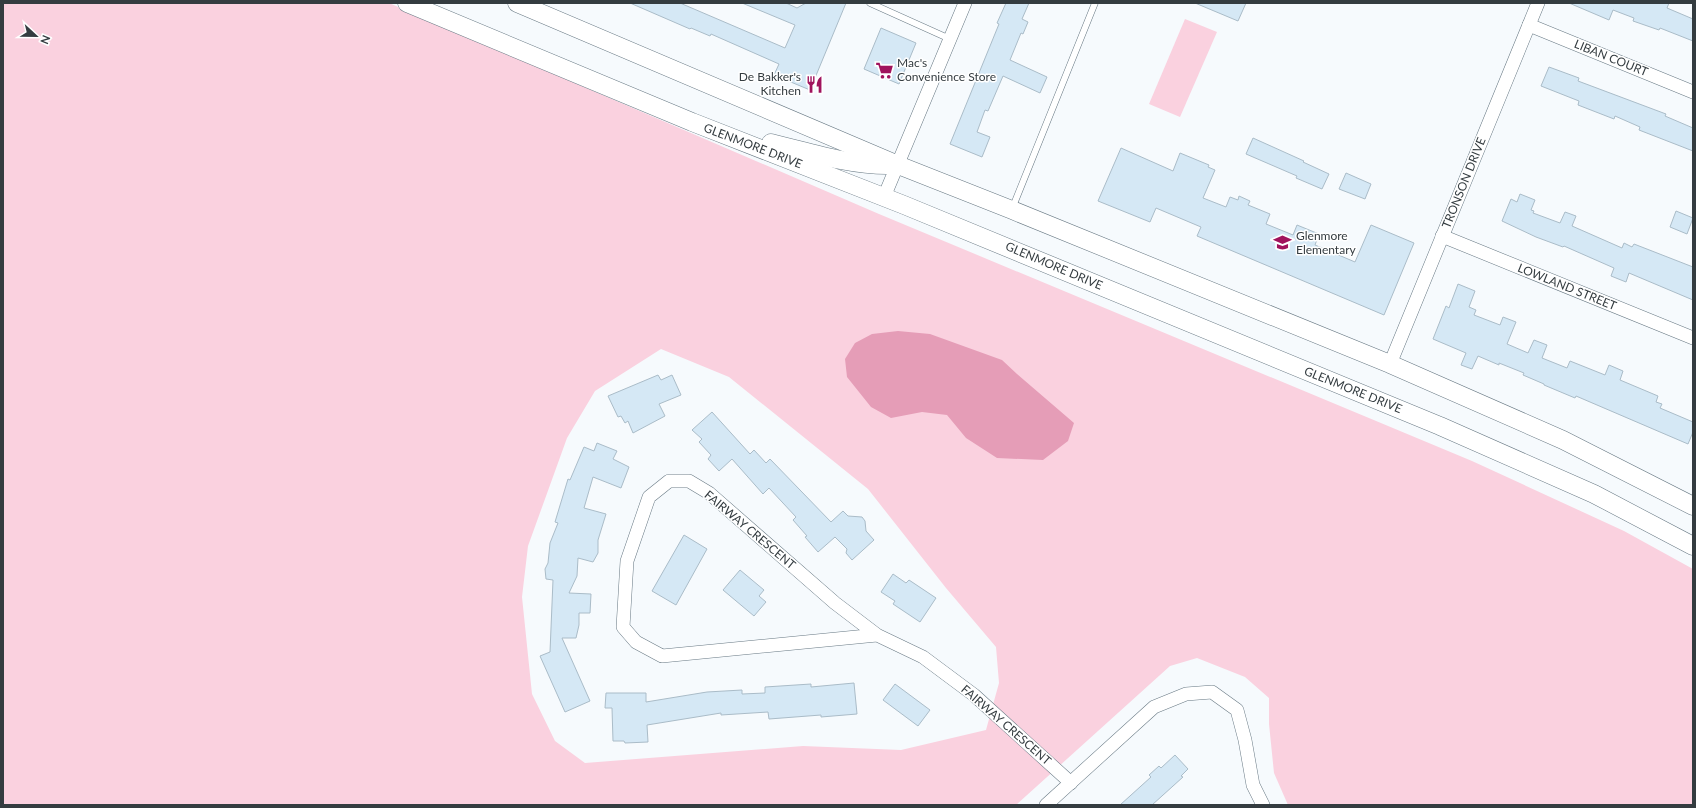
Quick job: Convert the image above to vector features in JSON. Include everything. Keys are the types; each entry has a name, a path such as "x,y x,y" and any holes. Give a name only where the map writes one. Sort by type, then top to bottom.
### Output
{"main road":[{"name":"GLENMORE DRIVE","path":"407,3 434,8 692,122 884,197 1440,426 1594,494 1693,546"},
{"path":"517,3 898,165 1390,364 1563,440 1693,506"},
{"path":"692,122 830,158 870,165 898,165"}],"street":[{"path":"884,197 965,3"},
{"name":"TRONSON DRIVE","path":"1390,364 1538,3"},
{"name":"LIBAN COURT","path":"1529,25 1693,92"},
{"name":"LOWLAND STREET","path":"1442,236 1693,338"},
{"name":"FAIRWAY CRESCENT","path":"877,635 662,656 636,642 623,627 627,561 649,497 668,481 689,481 709,493 835,603 877,635 923,657 974,695 1071,783"},
{"path":"1046,805 1154,707 1186,694 1212,692 1237,710 1245,740 1253,785 1263,805"}],"lane":[{"path":"870,3 950,39"},
{"path":"1012,210 1095,3"}],"shaded area":[{"path":"3,3 389,3 879,214 1472,461 1624,531 1693,569 1693,805 1288,805 1274,773 1269,724 1269,698 1245,677 1197,658 1170,666 1016,805 3,805","holes":["661,349 729,377 868,489 946,588 996,647 999,683 986,730 901,750 803,746 585,763 555,741 532,694 522,597 528,546 567,438 595,391"]},
{"path":"1185,19 1217,32 1180,117 1149,104"},
{"path":"898,331 930,334 1002,360 1074,423 1068,441 1043,460 997,458 966,438 947,415 922,412 891,418 871,407 847,377 845,359 855,343 872,334"}],"building":[{"path":"630,3 680,3 785,48 795,25 742,3 786,3 797,8 806,3 846,3 810,90 774,75 779,64 711,34 710,36 691,28 690,29"},
{"path":"1006,3 1029,3 1022,19 1028,22 1023,34 1021,33 1010,60 1047,77 1040,93 1003,76 988,111 985,110 977,132 990,137 982,157 950,144 999,24 997,23"},
{"path":"1195,3 1246,3 1238,21"},
{"path":"1569,3 1669,3 1667,8 1693,19 1693,41 1660,28 1659,30 1633,21 1634,18 1613,10 1609,20"},
{"path":"881,28 916,43 899,84 864,69"},
{"path":"1549,67 1579,78 1578,81 1666,114 1665,116 1693,128 1693,151 1639,130 1640,127 1615,116 1614,119 1578,105 1579,101 1541,86"},
{"path":"1253,138 1329,174 1322,189 1296,178 1297,176 1246,154"},
{"path":"1121,148 1173,171 1180,153 1209,165 1208,167 1215,170 1203,198 1226,207 1230,197 1238,200 1239,196 1250,201 1248,205 1270,214 1266,224 1293,235 1297,225 1319,234 1315,245 1355,262 1371,225 1414,243 1384,315 1197,236 1201,227 1156,208 1150,222 1098,201"},
{"path":"1346,173 1371,184 1365,199 1339,189"},
{"path":"1520,194 1535,200 1531,210 1534,211 1533,213 1560,223 1565,212 1576,216 1572,226 1622,248 1624,243 1632,247 1634,244 1693,267 1693,300 1629,273 1626,282 1611,276 1614,268 1564,246 1563,247 1536,237 1502,221 1511,199 1517,202"},
{"path":"1676,211 1693,218 1687,234 1670,227"},
{"path":"1458,284 1475,291 1469,307 1476,310 1474,315 1500,325 1503,317 1516,322 1507,344 1528,353 1534,340 1547,345 1542,358 1567,368 1570,361 1605,375 1609,365 1623,371 1620,380 1658,396 1656,402 1662,404 1660,408 1693,422 1693,432 1688,444 1576,396 1575,398 1544,385 1523,375 1524,373 1499,363 1499,365 1478,356 1472,369 1461,365 1466,353 1433,339 1446,306 1449,308"},
{"path":"658,375 661,380 672,375 681,395 659,404 665,416 633,433 628,421 625,423 621,416 618,417 608,396"},
{"path":"712,412 750,454 754,450 766,463 770,459 831,522 843,511 848,516 862,517 865,521 866,531 874,540 852,560 846,553 847,549 835,537 818,552 793,520 796,517 769,488 763,494 732,459 719,471 708,459 711,455 699,442 702,439 692,430"},
{"path":"597,443 617,451 613,459 629,467 621,488 593,477 584,508 606,514 598,540 598,553 593,562 578,558 577,576 569,593 591,594 590,613 579,613 579,625 576,638 562,638 590,701 565,712 540,656 550,652 553,580 546,579 545,569 548,563 550,543 558,523 555,522 568,479 570,480 584,447 594,451"},
{"path":"684,535 707,549 676,605 652,591"},
{"path":"740,570 764,590 759,596 766,602 754,616 723,590"},
{"path":"893,574 906,583 909,580 936,598 920,622 893,604 895,601 881,592"},
{"path":"854,683 857,714 769,719 768,712 721,715 721,713 647,725 648,742 625,743 624,741 613,741 612,708 605,708 606,693 646,693 646,702 707,692 742,690 742,694 765,693 765,687 811,684 811,687"},
{"path":"895,684 930,710 918,726 883,700"},
{"path":"1175,755 1188,769 1181,776 1183,777 1152,805 1120,805 1151,777 1149,775 1159,766 1161,768"}],"place":[{"name":"Mac's Convenience Store","path":"884,70"},
{"name":"De Bakker's Kitchen","path":"814,84"},
{"name":"Glenmore Elementary","path":"1283,243"}]}
